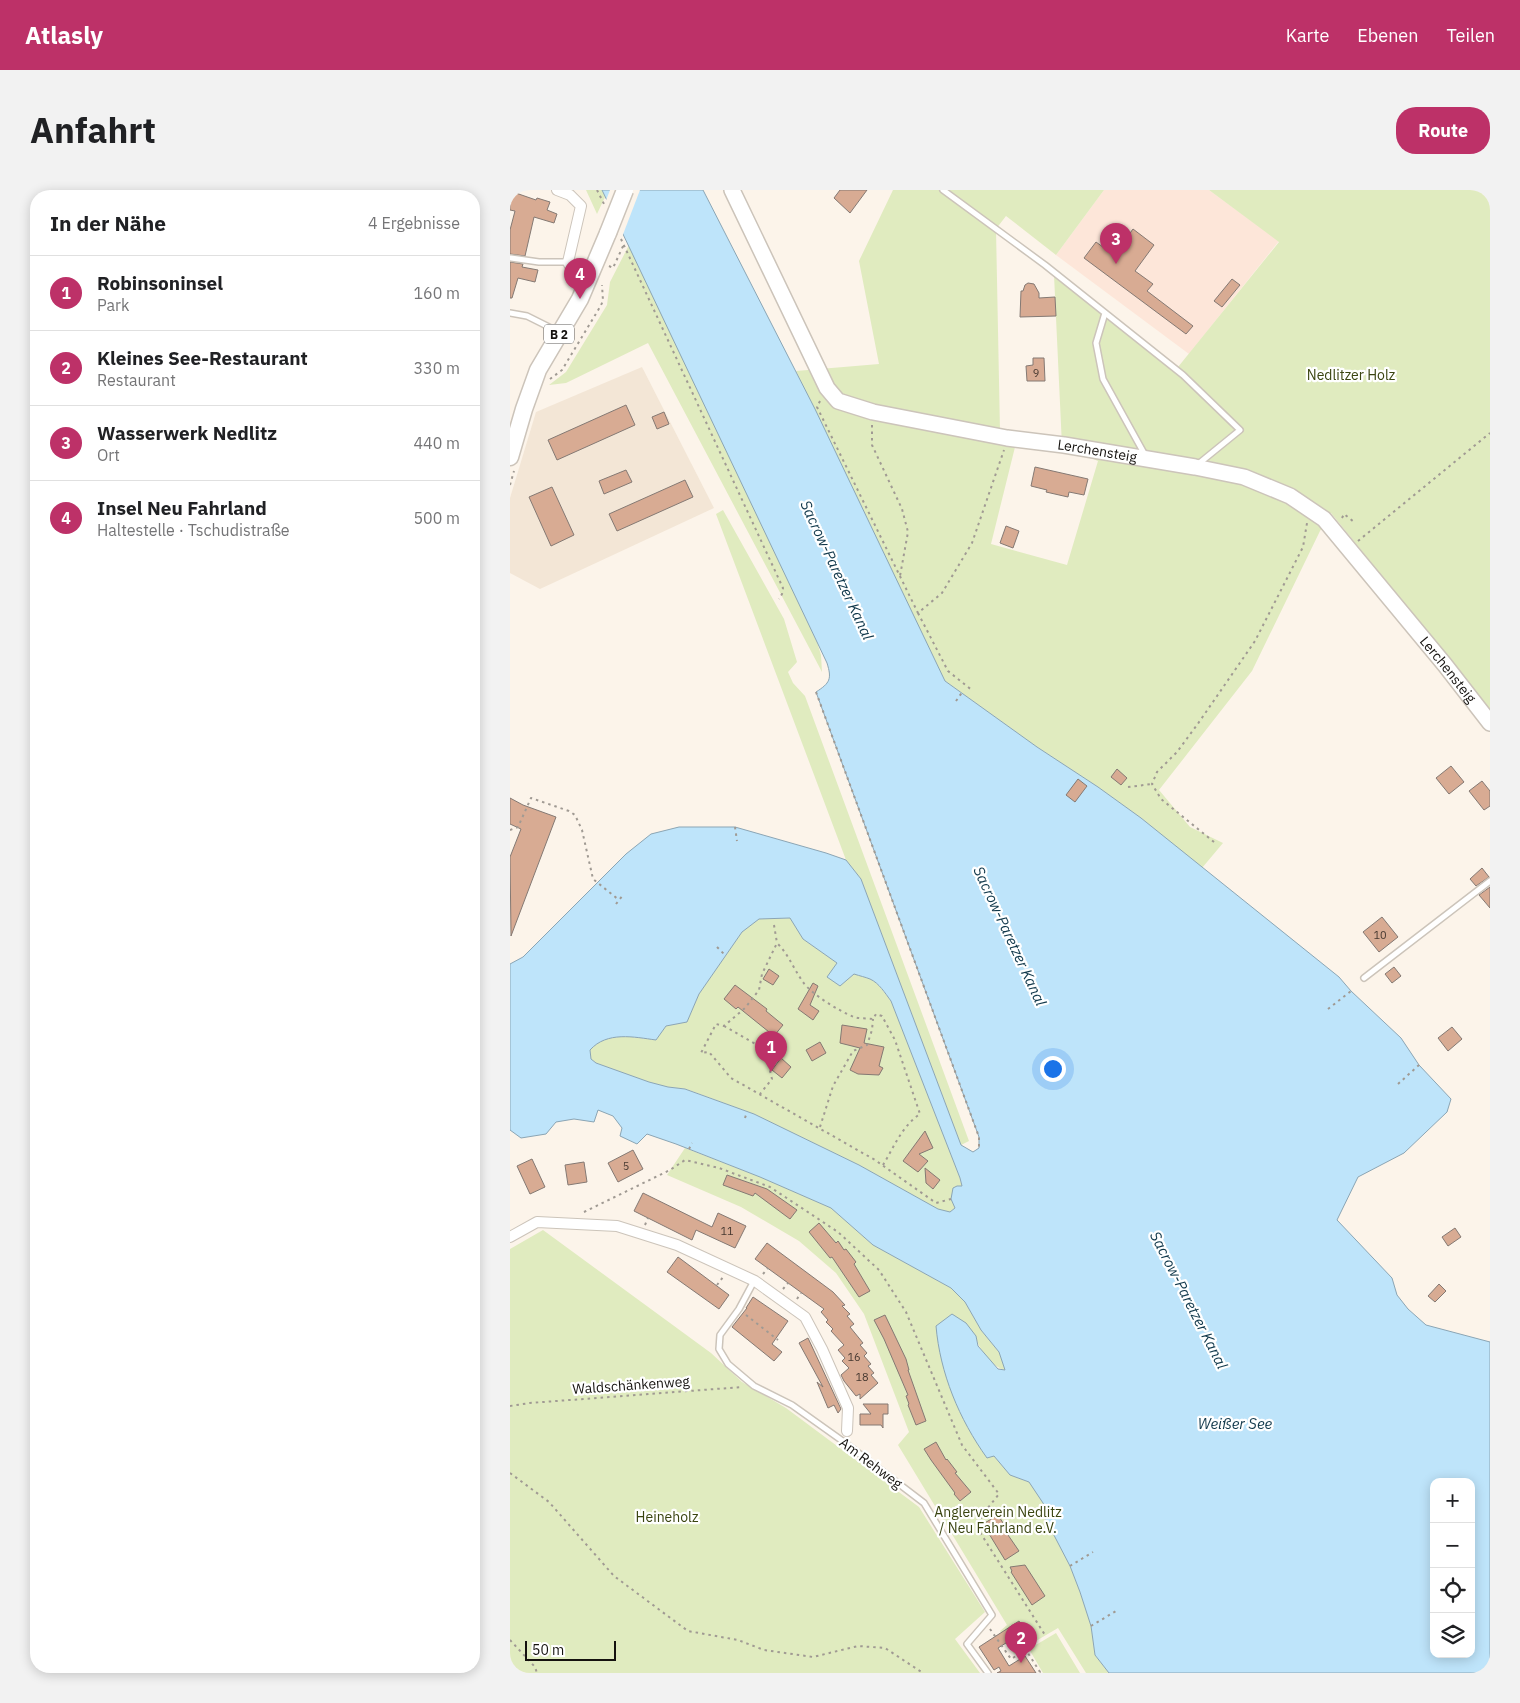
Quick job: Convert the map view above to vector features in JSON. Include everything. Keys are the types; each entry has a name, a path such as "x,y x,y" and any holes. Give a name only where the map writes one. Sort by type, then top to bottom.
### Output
{"main road":[{"name":"B 2","path":"513,462 524,409 538,370 595,281 608,233 625,190"}],"street":[{"path":"557,190 570,195 581,206 568,262 570,268 575,273 595,281"},
{"name":"Lerchensteig","path":"732,190 827,388 838,401 873,412 1008,438 1064,445 1244,477 1290,496 1324,519 1490,722"},
{"name":"Am Rehweg","path":"510,1237 536,1222 617,1226 677,1245 755,1281 805,1317 822,1349 848,1408 848,1431"}],"lane":[{"path":"943,190 1046,265 1183,375 1240,430 1195,467"},
{"path":"512,258 539,262 568,262"},
{"path":"510,313 527,316 560,333"},
{"path":"1105,313 1096,344 1103,379 1148,460"},
{"path":"1364,978 1490,880"},
{"name":"Am Rehweg","path":"755,1281 720,1335 719,1349 728,1364 754,1386 792,1405 924,1503 992,1615 986,1623"},
{"path":"986,1623 967,1644 988,1673"}],"path":[{"path":"613,268 624,244 783,588 779,599"},
{"path":"548,380 562,370 600,307 602,300 595,281"},
{"path":"827,388 818,407 948,672 973,690"},
{"path":"873,412 872,445 902,509 908,532 900,576"},
{"path":"1348,549 1490,433"},
{"path":"918,613 942,593 972,543 1008,438"},
{"path":"510,486 513,462"},
{"path":"1152,784 1157,772 1177,752 1255,641 1303,548 1306,526"},
{"path":"956,701 963,691"},
{"path":"816,692 980,1137 979,1148"},
{"path":"1128,787 1152,784"},
{"path":"1152,784 1161,799 1214,842"},
{"path":"510,830 518,827 531,798 569,811 575,815 582,830 592,879 619,900"},
{"path":"735,827 737,841"},
{"path":"616,904 623,895"},
{"path":"774,925 777,943 786,953 803,983 814,992 855,1017 873,1019"},
{"path":"724,1026 745,1008 759,990 762,974 777,943"},
{"path":"717,947 726,956"},
{"path":"1328,1009 1351,991"},
{"path":"820,1127 833,1086 854,1051 867,1045 876,1014 882,1016 895,1040 920,1114 911,1120 905,1128 883,1166"},
{"path":"760,1094 772,1079 770,1071 778,1057 724,1026 716,1024 701,1053 709,1052 731,1078 760,1094 820,1127 883,1166 936,1203 951,1198"},
{"path":"1398,1084 1419,1066"},
{"path":"745,1118 747,1112"},
{"path":"689,1149 692,1142"},
{"path":"562,1223 670,1170 685,1160 719,1168 770,1187 838,1232 879,1270 906,1312 962,1446 1000,1494 986,1508 976,1526 1045,1635"},
{"path":"739,1308 778,1340"},
{"name":"Waldschänkenweg","path":"510,1406 754,1386"},
{"path":"510,1473 549,1502 614,1576 688,1631 738,1640 764,1650 814,1657 858,1646 885,1648 923,1673"},
{"path":"1070,1566 1093,1552"},
{"path":"1091,1626 1116,1611"},
{"path":"986,1623 1011,1659 1026,1650 1039,1673"},
{"path":"510,1640 535,1668 537,1673"}],"shaded area":[{"path":"1104,190 1209,190 1279,241 1189,354 1056,255"},
{"path":"642,367 714,508 540,589 510,573 510,498 536,412"}],"green space":[{"path":"586,190 602,190 605,197 597,214"},
{"name":"Nedlitzer Holz","path":"893,190 1104,190 1056,255 1006,216 996,229 1000,431 1016,443 991,544 1067,565 1098,461 1062,446 1054,275 1174,372 1279,242 1209,190 1490,190 1490,715 1451,661 1331,513 1320,531 1252,671 1159,790 1190,827 1223,843 1202,868 1141,818 945,681 796,371 879,364 859,261"},
{"path":"629,245 817,642 821,655 822,672 648,343 566,383 549,385 566,372 607,305 610,282"},
{"path":"723,510 784,619 797,662 788,672 793,683 805,696 969,1141 961,1145 861,879 846,860 716,514"},
{"path":"791,918 803,939 837,963 828,977 840,986 854,974 870,979 879,986 891,1001 960,1178 962,1187 954,1203 955,1208 950,1212 938,1209 859,1165 754,1114 686,1089 649,1082 596,1063 591,1059 590,1050 604,1040 621,1037 656,1040 666,1026 687,1022 699,994 742,932 759,919"},
{"name":"Anglerverein Nedlitz / Neu Fahrland e.V.","path":"685,1148 760,1177 831,1208 873,1245 951,1288 965,1302 981,1330 999,1352 1004,1363 1005,1370 995,1365 986,1357 976,1336 994,1456 1010,1475 1029,1482 1049,1512 1091,1626 1095,1655 1109,1673 1086,1673 1058,1628 1014,1654 1000,1631 1007,1625 898,1445 909,1432 864,1314 836,1273 799,1241 741,1207 667,1175"},
{"name":"Heineholz","path":"543,1230 711,1353 742,1382 786,1408 919,1507 985,1612 955,1639 980,1673 510,1673 510,1249"},
{"path":"1056,1633 1080,1673 1043,1673 1029,1649"}],"water":[{"name":"Weißer See","path":"602,190 703,190 815,409 945,681 1141,818 1339,977 1351,991 1401,1038 1419,1065 1451,1099 1447,1112 1404,1153 1358,1177 1337,1220 1392,1278 1397,1295 1408,1309 1426,1325 1490,1342 1490,1673 1109,1673 1095,1655 1091,1626 1080,1592 1070,1566 1044,1516 1049,1512 1029,1482 1010,1475 994,1456 987,1458 968,1428 952,1395 938,1344 936,1326 952,1314 966,1323 976,1336 978,1346 998,1369 1005,1370 999,1352 981,1330 965,1302 951,1288 873,1245 831,1208 760,1177 647,1134 637,1144 620,1136 622,1128 613,1116 598,1110 594,1122 574,1119 556,1122 546,1134 521,1138 510,1130 510,964 523,957 626,854 651,834 679,827 735,827 846,860 861,879 961,1145 973,1152 979,1148 979,1137 816,692 827,683 829,673 827,663","holes":["790,918 803,939 837,963 827,977 840,986 854,974 868,978 879,986 891,1001 960,1178 962,1186 953,1188 951,1199 955,1208 950,1212 938,1209 859,1165 754,1114 685,1089 649,1082 596,1063 591,1059 590,1050 604,1040 621,1037 656,1040 666,1026 687,1022 699,994 742,932 759,919"]}],"pier":[{"path":"610,190 640,190 622,237 605,203"}],"building":[{"path":"840,190 867,190 850,213 834,198"},
{"path":"510,191 536,200 537,198 550,202 547,210 557,214 554,223 534,217 525,256 510,254 510,230 515,211 510,210"},
{"path":"1133,229 1154,245 1135,271 1153,284 1147,291 1193,326 1186,334 1084,258 1096,242 1114,255"},
{"path":"510,262 523,264 522,267 538,270 535,282 518,278 512,298 510,298"},
{"path":"1232,279 1240,285 1222,307 1214,301"},
{"path":"1028,283 1034,284 1039,293 1039,298 1055,297 1056,316 1020,317 1021,291 1023,291"},
{"path":"1033,358 1044,358 1045,381 1027,381 1026,366 1033,365"},
{"path":"626,405 635,425 557,460 548,440"},
{"path":"664,412 669,424 657,429 652,417"},
{"path":"1035,467 1088,479 1084,495 1069,492 1068,497 1031,486"},
{"path":"626,470 632,482 604,494 599,481"},
{"path":"685,480 693,497 617,531 609,514"},
{"path":"552,487 574,535 551,546 529,497"},
{"path":"1006,526 1019,531 1013,548 1000,543"},
{"path":"1451,766 1464,782 1449,794 1436,778"},
{"path":"1117,769 1127,778 1121,785 1111,777"},
{"path":"1078,779 1087,786 1075,802 1066,795"},
{"path":"1482,781 1490,791 1490,806 1484,810 1469,791"},
{"path":"510,798 523,805 556,817 511,936 510,857 521,829 510,824"},
{"path":"1482,868 1489,877 1476,886 1470,879"},
{"path":"1490,887 1490,908 1479,895"},
{"path":"1382,917 1398,937 1379,952 1363,932"},
{"path":"1394,967 1401,976 1392,983 1385,974"},
{"path":"769,969 779,976 773,985 763,979"},
{"path":"813,983 818,986 810,1005 819,1011 813,1020 798,1009"},
{"path":"735,985 767,1009 766,1011 783,1025 774,1036 738,1007 736,1009 724,999"},
{"path":"842,1025 867,1029 864,1043 884,1047 879,1066 883,1068 879,1075 858,1074 850,1070 860,1048 840,1043"},
{"path":"1452,1027 1462,1039 1448,1051 1438,1038"},
{"path":"820,1042 826,1053 812,1061 806,1050"},
{"path":"781,1058 791,1067 782,1078 772,1070"},
{"path":"925,1131 933,1148 919,1154 928,1161 918,1172 903,1161"},
{"path":"633,1150 643,1169 618,1182 608,1163"},
{"path":"532,1159 545,1187 530,1194 517,1166"},
{"path":"584,1162 587,1182 568,1185 565,1165"},
{"path":"925,1168 940,1180 933,1189 926,1183"},
{"path":"727,1175 767,1189 797,1210 790,1219 755,1193 753,1196 723,1185"},
{"path":"643,1193 712,1227 718,1213 746,1226 735,1248 696,1230 692,1240 634,1211"},
{"path":"819,1223 836,1243 838,1241 844,1250 846,1249 856,1262 854,1264 870,1291 859,1297 832,1257 830,1258 809,1232"},
{"path":"1455,1228 1461,1237 1448,1246 1442,1237"},
{"path":"767,1243 833,1292 845,1305 842,1306 850,1314 847,1316 854,1324 850,1327 863,1343 860,1345 867,1353 864,1356 871,1364 868,1366 874,1373 871,1375 878,1383 860,1399 860,1394 856,1396 841,1375 849,1368 842,1361 845,1358 838,1350 844,1345 831,1331 833,1329 826,1322 828,1320 821,1312 824,1309 755,1259"},
{"path":"678,1257 729,1295 719,1309 667,1272"},
{"path":"1439,1284 1446,1291 1435,1302 1428,1296"},
{"path":"753,1297 788,1321 772,1344 782,1352 774,1361 732,1327"},
{"path":"885,1315 906,1359 926,1421 916,1425 908,1405 906,1396 908,1395 874,1320"},
{"path":"808,1338 841,1409 838,1413 834,1405 828,1408 817,1382 823,1387 799,1343"},
{"path":"863,1404 888,1404 888,1414 883,1414 883,1428 881,1425 860,1425 860,1414 871,1414"},
{"path":"936,1442 946,1460 957,1472 955,1473 971,1492 960,1501 924,1449"},
{"path":"998,1515 1019,1551 1005,1560 983,1524"},
{"path":"1025,1565 1045,1596 1032,1605 1011,1572 1010,1567"},
{"path":"1019,1621 1025,1631 998,1648 1009,1666 1025,1656 1036,1673 997,1673 1001,1671 999,1667 994,1670 979,1647"}],"place":[{"name":"Wasserwerk Nedlitz","path":"1116,264"},
{"name":"Insel Neu Fahrland","path":"580,299"},
{"name":"Robinsoninsel","path":"771,1072"},
{"name":"Kleines See-Restaurant","path":"1021,1663"}],"water label":[{"name":"Sacrow-Paretzer Kanal","path":"837,570"},
{"name":"Sacrow-Paretzer Kanal","path":"1010,936"},
{"name":"Sacrow-Paretzer Kanal","path":"1189,1300"}]}
